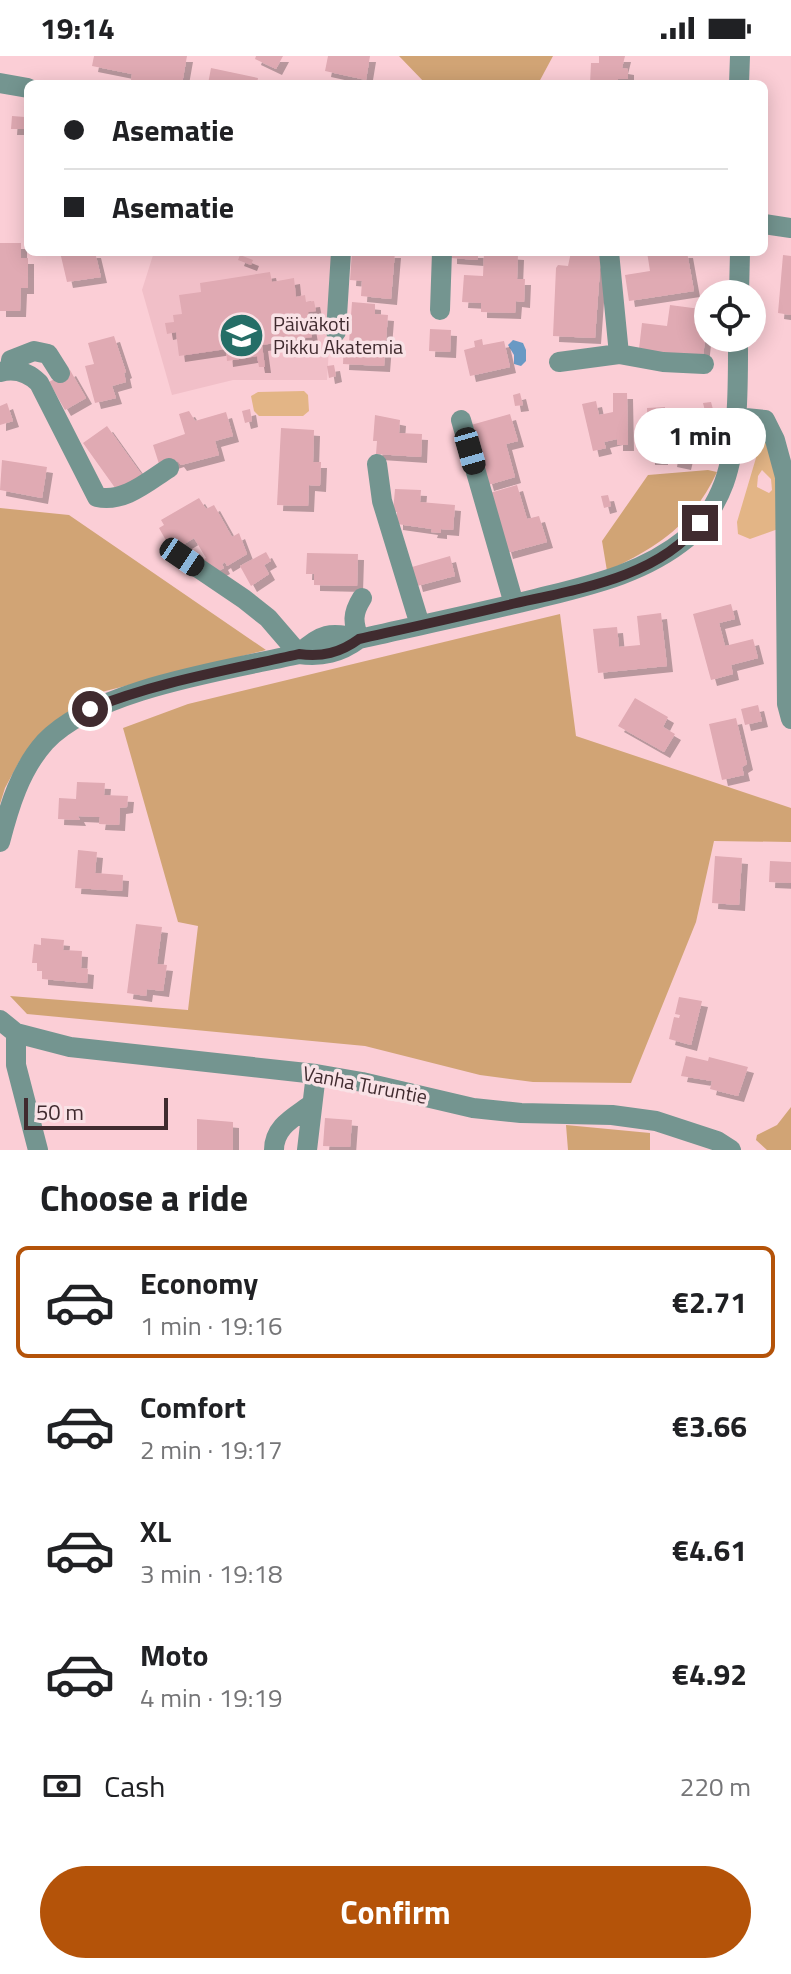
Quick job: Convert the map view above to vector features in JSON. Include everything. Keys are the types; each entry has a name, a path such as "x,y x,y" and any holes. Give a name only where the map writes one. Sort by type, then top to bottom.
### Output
{"street":[{"path":"739,80 740,56"},
{"path":"0,83 24,87"},
{"path":"768,225 791,228"},
{"path":"336,332 341,256"},
{"path":"440,310 442,256"},
{"path":"609,256 619,354"},
{"path":"739,280 740,256"},
{"path":"60,373 48,354 34,351 11,360 5,371 31,375 39,383 97,497 125,496 169,468"},
{"path":"0,842 27,766 44,743 64,725 90,709 116,699 299,654 314,639 339,634 359,639 514,604 631,572 661,557 690,536 710,510 724,483 735,417 737,352"},
{"path":"559,362 619,354 663,362 704,364"},
{"path":"735,417 765,420 788,479 787,704 791,719"},
{"path":"461,420 514,604"},
{"path":"377,464 382,501 420,625"},
{"path":"182,557 268,618 299,654"},
{"path":"359,639 353,622 354,611 362,598"},
{"path":"8,1026 38,1150"},
{"name":"Vanha Turuntie","path":"8,1026 39,1041 316,1074 473,1108 521,1113 612,1115 656,1121 717,1141 731,1150"},
{"path":"307,1150 316,1074"},
{"path":"274,1150 274,1138 282,1127 312,1104"}],"shaded area":[{"path":"399,56 553,56 540,80 422,80"},
{"name":"Päiväkoti Pikku Akatemia","path":"153,256 335,256 327,380 233,380 172,395 142,290"},
{"path":"304,391 308,395 309,411 303,416 259,416 254,411 251,396 258,392"},
{"path":"766,440 776,470 778,529 750,539 738,534 737,522 761,441","holes":["762,470 771,479 772,490 769,493 757,487"]},
{"path":"717,472 685,520 658,543 607,571 602,541 648,475"},
{"path":"0,508 69,515 266,650 86,696 39,737 20,760 0,804"},
{"path":"560,614 576,736 791,808 791,842 714,841 696,922 631,1083 533,1082 480,1075 365,1046 27,1014 10,996 188,1010 198,926 178,922 123,728 188,704"},
{"path":"791,1107 791,1150 767,1150 756,1140 757,1135 777,1125"},
{"path":"566,1125 650,1133 650,1150 568,1150"}],"water":[{"path":"513,340 523,343 526,350 526,361 521,366 514,364 514,355 508,345"}],"building":[{"path":"94,56 187,56 183,80 131,80 132,74 92,66"},
{"path":"256,56 283,56 276,69 255,59"},
{"path":"328,56 370,56 366,80 325,71"},
{"path":"599,56 625,56 622,68 628,69 628,79 590,80 591,63 599,63"},
{"path":"211,68 258,78 258,80 209,80"},
{"path":"12,116 24,117 24,129 11,129"},
{"path":"0,243 21,243 21,258 28,258 28,288 21,288 20,311 0,311"},
{"path":"783,255 791,256 791,315 778,313"},
{"path":"61,256 96,256 101,277 67,282"},
{"path":"243,256 253,260 251,265 238,260"},
{"path":"352,256 395,256 391,299 361,296 362,281 350,280"},
{"path":"478,256 478,260 451,258"},
{"path":"484,256 518,256 517,279 525,279 524,302 516,301 515,313 481,312 481,303 462,302 464,275 483,276"},
{"path":"570,256 601,256 595,338 553,336 556,268 558,265 568,266"},
{"path":"648,256 688,256 694,291 629,301 625,275 650,271"},
{"path":"270,272 272,282 294,278 296,297 305,295 306,302 314,301 316,311 308,312 312,337 262,345 265,367 259,367 257,356 227,361 226,349 179,356 176,332 167,334 165,323 174,322 173,315 182,314 179,295 201,292 200,283"},
{"path":"352,302 375,304 375,314 388,315 384,366 343,364 344,342 349,343"},
{"path":"670,305 694,308 694,352 704,352 703,358 639,349 642,323 667,326"},
{"path":"430,329 451,330 450,352 429,351"},
{"path":"114,336 126,372 126,382 112,386 116,398 95,403 85,366 94,364 88,343"},
{"path":"482,339 483,345 504,341 510,367 470,376 464,350 475,347 474,341"},
{"path":"334,365 336,376 329,378 327,366"},
{"path":"70,370 86,398 65,410 49,382"},
{"path":"520,393 523,405 515,406 513,395"},
{"path":"613,393 627,393 628,445 617,445 617,439 604,442 606,448 593,451 582,404 596,401 599,415 613,412"},
{"path":"711,402 714,413 706,415 703,403"},
{"path":"7,403 13,421 0,425 0,406"},
{"path":"665,407 665,426 679,429 682,415 696,418 685,464 671,461 672,455 662,453 662,459 649,459 647,408"},
{"path":"250,409 252,421 245,423 242,411"},
{"path":"189,411 195,421 226,412 233,436 215,441 219,455 160,467 153,445 185,434 179,414"},
{"path":"510,414 518,441 506,444 515,477 488,485 471,425"},
{"path":"375,415 400,420 399,433 422,434 421,457 376,454 377,441 373,441"},
{"path":"107,426 142,475 118,492 83,443"},
{"path":"281,428 314,430 313,462 321,462 320,486 309,485 308,506 277,505"},
{"path":"2,460 47,467 42,498 0,490"},
{"path":"517,485 527,519 539,516 547,542 507,553 490,493"},
{"path":"395,489 421,490 420,502 455,505 453,530 431,532 432,529 397,524 397,512 393,512"},
{"path":"608,495 611,506 604,508 601,496"},
{"path":"199,498 206,509 214,505 232,537 239,533 247,554 227,566 225,562 222,564 224,568 211,575 202,560 206,558 194,538 178,548 173,540 168,544 159,528 164,525 161,520"},
{"path":"266,552 271,561 264,565 269,574 251,586 240,566"},
{"path":"307,553 358,554 357,586 314,585 314,574 306,574"},
{"path":"450,556 455,576 417,586 412,567"},
{"path":"731,604 735,619 719,623 725,646 753,639 758,658 731,665 733,674 711,680 693,614"},
{"path":"661,613 667,666 598,673 593,629 617,627 619,647 640,645 637,616"},
{"path":"635,698 668,717 663,727 675,734 664,752 618,726"},
{"path":"758,705 762,721 745,725 741,709"},
{"path":"736,718 747,764 742,767 744,775 722,780 709,724"},
{"path":"77,782 105,783 104,795 128,796 127,807 120,808 119,825 99,824 100,817 58,819 59,798 76,799"},
{"path":"78,850 97,852 95,873 123,875 122,891 75,888"},
{"path":"715,856 742,858 739,905 712,903"},
{"path":"770,861 791,862 791,883 769,882"},
{"path":"136,924 162,927 157,964 167,965 163,991 147,989 146,996 127,993"},
{"path":"41,938 64,940 63,950 82,951 81,968 88,969 87,983 42,979 37,963 32,963 34,944 41,945"},
{"path":"679,997 702,1001 691,1045 669,1039 674,1017 679,1018 680,1015 675,1014"},
{"path":"686,1056 708,1061 709,1057 748,1067 738,1096 710,1089 712,1081 681,1076"},
{"path":"325,1118 352,1120 350,1147 323,1146"},
{"path":"197,1119 233,1122 233,1150 197,1150"}],"place":[{"name":"Päiväkoti Pikku Akatemia","path":"242,335"}],"route":[{"path":"90,709 196,678 299,654 316,657 345,649 359,639 592,585 631,572 661,557 690,536 700,523"}]}
